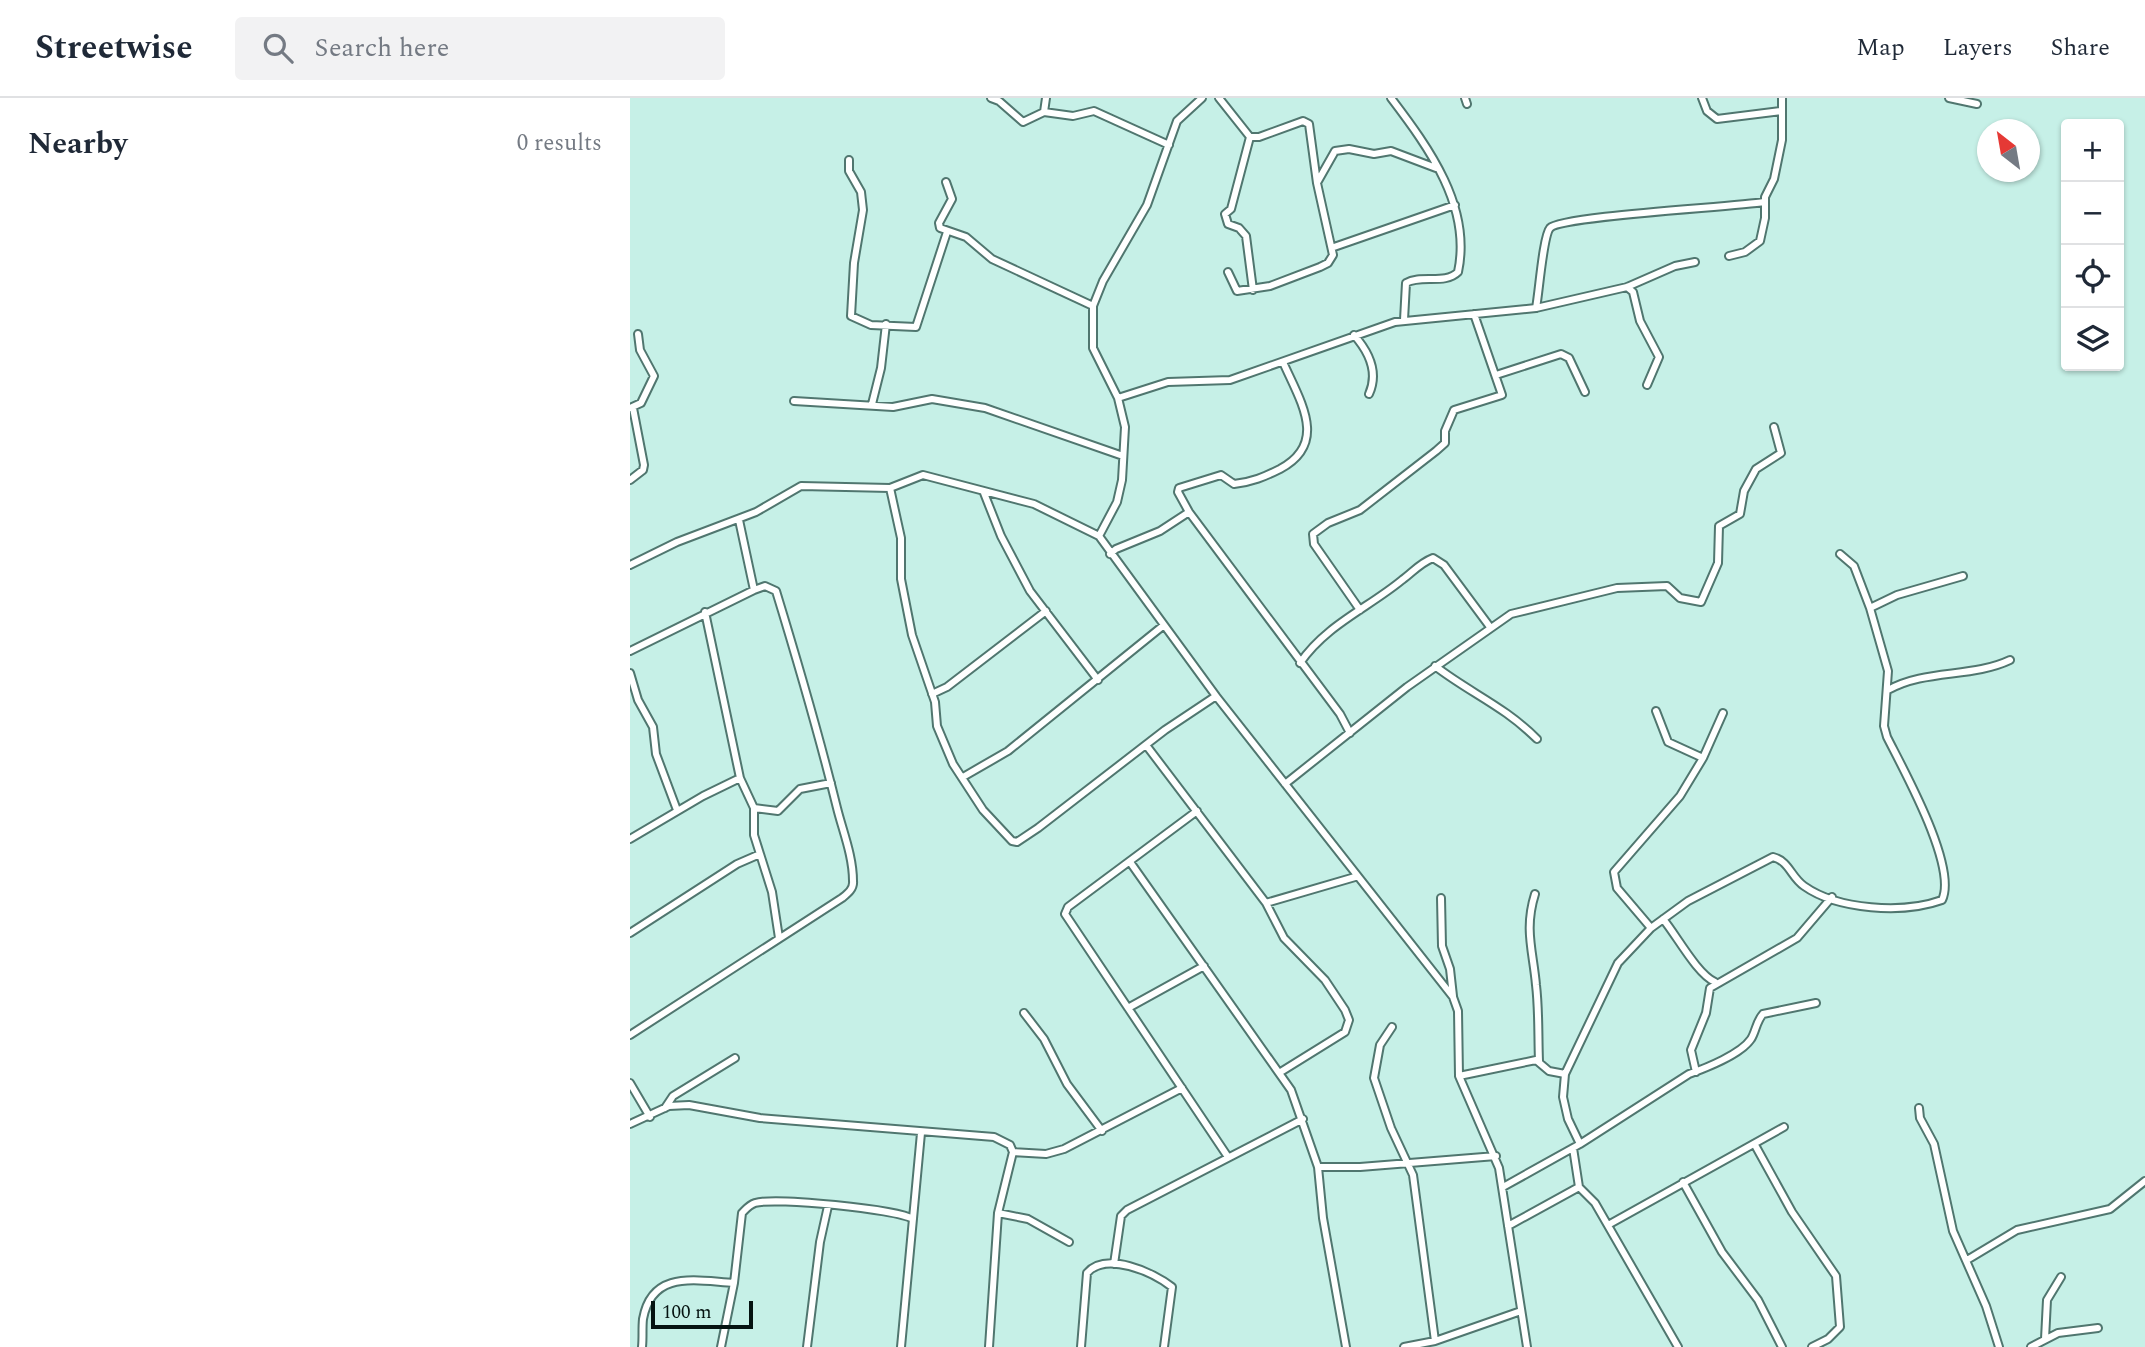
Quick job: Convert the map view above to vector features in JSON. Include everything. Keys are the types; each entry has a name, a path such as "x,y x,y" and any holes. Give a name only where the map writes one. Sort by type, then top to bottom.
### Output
{"street":[{"path":"991,98 999,101 1023,122 1044,112 1073,116 1101,113 1169,145"},
{"path":"1044,112 1046,98"},
{"path":"1187,98 1190,106"},
{"path":"1099,536 1117,502 1125,427 1118,398 1093,348 1093,306 1103,281 1139,223 1177,121 1190,106 1202,98"},
{"path":"1219,98 1250,137"},
{"path":"1391,98 1438,169 1455,205 1462,231 1458,272 1450,278 1417,278 1406,283 1404,320"},
{"path":"1702,98 1707,111 1717,119 1781,111"},
{"path":"1729,256 1745,252 1760,241 1765,218 1764,202 1774,179 1782,140 1782,98"},
{"path":"1949,98 1978,104"},
{"path":"1228,272 1237,291 1253,290 1328,263 1334,247 1317,183 1309,124 1303,121 1259,137 1250,137"},
{"path":"1250,137 1231,209 1225,214 1228,224 1239,228 1246,236 1253,290"},
{"path":"1317,183 1335,151 1342,149 1374,154 1391,151 1438,169"},
{"path":"849,160 849,171 861,192 863,210 849,314 866,324 916,327 947,232"},
{"path":"946,182 952,199 939,223 947,232 962,235 992,259 1093,306"},
{"path":"1536,308 1547,234 1557,224 1614,215 1676,213 1764,202"},
{"path":"1334,247 1455,205"},
{"path":"1118,398 1168,382 1230,380 1354,335 1404,320 1536,308 1627,287 1675,266 1695,262"},
{"path":"1627,287 1633,292 1640,321 1659,357 1647,384"},
{"path":"1360,610 1314,544 1313,534 1328,523 1360,510 1436,452 1444,443 1445,431 1454,410 1502,395 1474,314"},
{"path":"872,404 881,368 886,324"},
{"path":"630,480 643,470 644,465 631,408 641,403 654,376 640,350 638,334"},
{"path":"1354,335 1366,349 1371,362 1374,384 1369,394"},
{"path":"1496,375 1561,354 1569,358 1585,392"},
{"path":"1283,362 1304,410 1309,438 1305,450 1294,461 1259,480 1234,484 1221,475 1179,488 1178,492 1189,512 1340,714 1350,733"},
{"path":"794,401 804,400 824,405 872,404 893,407 932,399 985,408 1123,456"},
{"path":"1285,784 1435,666 1511,614 1629,586 1667,586 1680,598 1701,602 1718,563 1719,526 1740,514 1744,491 1756,469 1781,453 1774,426"},
{"path":"630,565 677,542 739,520 801,486 890,488 915,476 932,476 984,493 1034,505 1099,536 1216,696 1452,998 1458,1011 1459,1076 1496,1156 1503,1187 1527,1347"},
{"path":"890,488 901,538 900,572 912,635 932,694 944,745 983,810 1012,841 1017,842 1216,696"},
{"path":"984,493 1022,577 1098,680"},
{"path":"1110,554 1116,548 1160,531 1189,512"},
{"path":"739,520 754,590"},
{"path":"1678,1347 1595,1203 1578,1187 1576,1146 1563,1097 1565,1074 1618,963 1663,919 1767,857 1783,861 1807,888 1861,908 1890,908 1938,901 1944,896 1944,873 1937,843 1884,726 1888,671 1870,608 1854,566 1840,554"},
{"path":"1300,663 1325,633 1433,558 1444,565 1490,627"},
{"path":"1870,608 1897,594 1963,576"},
{"path":"630,651 754,590 765,586 776,591 850,851 852,888 842,898 750,960 630,1035"},
{"path":"932,694 947,687 1046,611"},
{"path":"705,612 740,778 754,808 752,827 772,892 779,938"},
{"path":"963,778 1008,751 1164,625"},
{"path":"1888,690 1900,683 1953,673 1988,671 2011,660"},
{"path":"1435,666 1461,686 1505,709 1537,739"},
{"path":"1888,671 1900,683"},
{"path":"630,673 638,701 653,727 656,754 677,810"},
{"path":"1657,711 1668,742 1703,758"},
{"path":"1651,928 1620,892 1614,872 1680,796 1703,758 1723,713"},
{"path":"1146,745 1266,903 1284,937 1325,981 1349,1020 1345,1032 1279,1073"},
{"path":"630,839 677,810 740,778"},
{"path":"754,808 778,811 800,789 831,783"},
{"path":"1197,811 1068,907 1065,914 1228,1157"},
{"path":"630,933 737,864 760,854"},
{"path":"1130,862 1279,1073 1303,1119 1318,1167 1325,1230 1346,1347"},
{"path":"1266,903 1355,877"},
{"path":"1535,894 1529,932 1530,956 1536,984 1539,1061 1549,1071 1565,1074"},
{"path":"1696,1072 1691,1050 1706,1013 1708,990 1716,982 1797,938 1832,897"},
{"path":"1441,898 1442,946 1450,969 1452,998"},
{"path":"1663,919 1685,945 1699,970 1716,982"},
{"path":"1128,1009 1204,966"},
{"path":"1503,1187 1745,1045 1760,1018 1769,1011 1816,1003"},
{"path":"1024,1013 1044,1039 1067,1084 1102,1131"},
{"path":"1392,1027 1380,1045 1374,1078 1413,1175 1435,1341"},
{"path":"665,1108 673,1096 735,1058"},
{"path":"1459,1076 1539,1061"},
{"path":"630,1083 650,1117"},
{"path":"1013,1152 1046,1154 1065,1149 1182,1088"},
{"path":"630,1124 665,1108 689,1105 760,1118 994,1137 1010,1145 1013,1152 998,1213 989,1347"},
{"path":"1919,1108 1920,1118 1934,1144 1950,1221 1986,1306 1999,1347"},
{"path":"1114,1264 1121,1216 1127,1210 1303,1119"},
{"path":"1608,1225 1784,1127"},
{"path":"901,1347 921,1133"},
{"path":"1755,1145 1792,1212 1836,1276 1841,1311 1840,1327 1823,1345 1812,1347"},
{"path":"1318,1167 1496,1156"},
{"path":"1966,1260 2017,1230 2110,1209 2145,1181"},
{"path":"1683,1182 1722,1252 1758,1300 1782,1347"},
{"path":"1508,1226 1578,1187"},
{"path":"721,1347 734,1283 743,1213 747,1208 759,1202 803,1201 905,1214 914,1219"},
{"path":"807,1347 820,1242 828,1206"},
{"path":"905,1214 914,1210"},
{"path":"998,1213 1028,1219 1069,1242"},
{"path":"1080,1347 1087,1273 1099,1265 1114,1264 1126,1265 1172,1287 1164,1347"},
{"path":"2045,1339 2047,1300 2061,1277"},
{"path":"642,1347 643,1318 654,1293 670,1283 697,1279 734,1283"},
{"path":"1404,1347 1435,1341 1521,1311"},
{"path":"2031,1347 2045,1339 2084,1327 2098,1328"}]}
